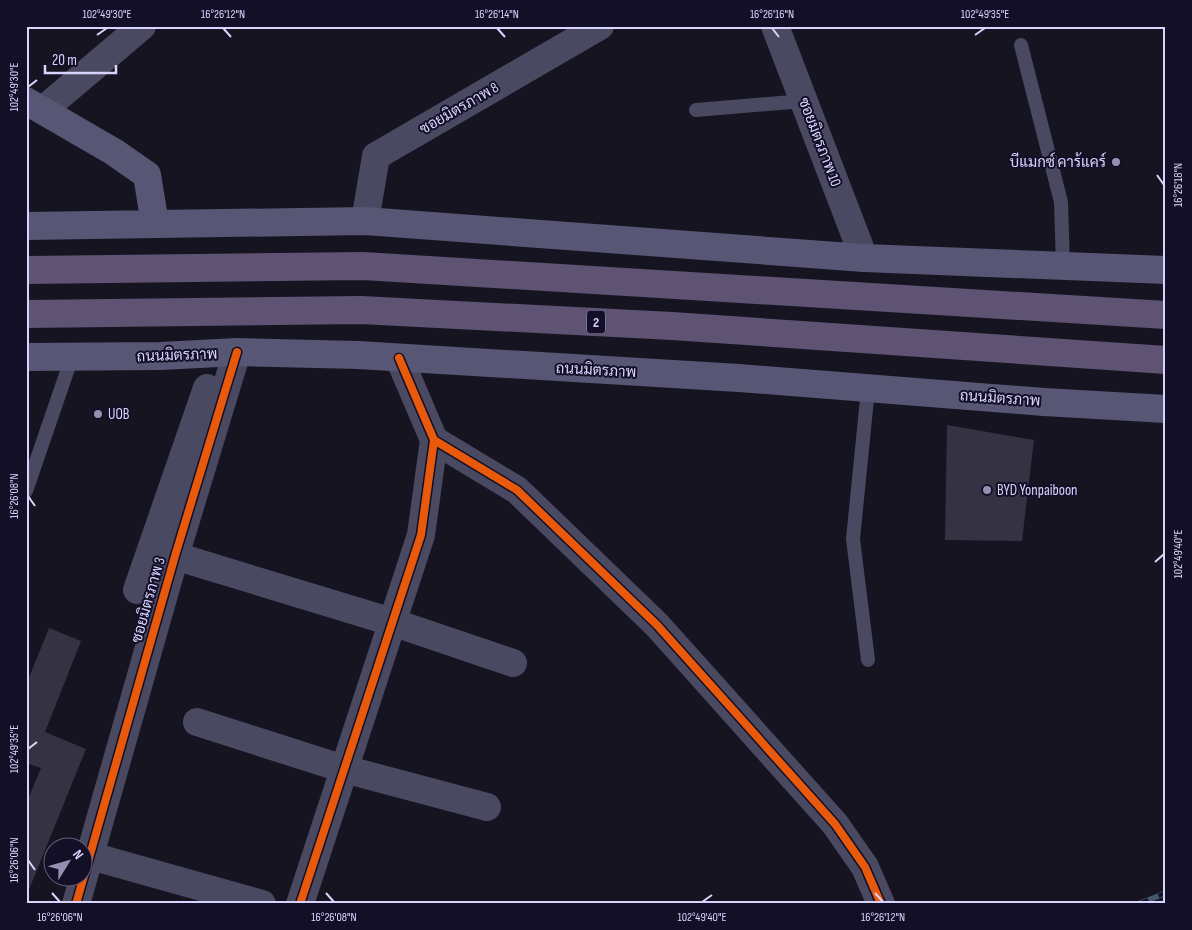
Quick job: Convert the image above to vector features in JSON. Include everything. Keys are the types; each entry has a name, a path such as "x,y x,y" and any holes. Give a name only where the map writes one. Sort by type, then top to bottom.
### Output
{"main road":[{"path":"35,105 114,152 148,175 155,224"},
{"path":"26,226 365,221 864,258 1166,270"},
{"path":"26,270 363,266 1166,315"},
{"name":"2","path":"26,314 360,310 672,326 1166,360"},
{"name":"ถนนมิตรภาพ","path":"26,357 161,356 228,353 358,356 739,378 868,389 1166,409"}],"street":[{"path":"35,105 142,26"},
{"name":"ซอยมิตรภาพ 8","path":"365,221 376,156 600,26"},
{"name":"ซอยมิตรภาพ 10","path":"775,26 864,258"},
{"path":"138,590 228,353"},
{"name":"ซอยมิตรภาพ 3","path":"92,852 175,556 228,353"},
{"path":"300,904 421,535 434,440 399,358"},
{"path":"434,440 517,490 657,625 835,824 865,867 882,904"},
{"path":"175,556 392,622 513,663"},
{"path":"197,722 344,769 487,807"},
{"path":"92,856 262,904"},
{"name":"ซอยมิตรภาพ 3","path":"76,904 81,888"}],"lane":[{"path":"1021,45 1061,202 1063,266"},
{"path":"696,110 804,101"},
{"path":"26,491 72,357"},
{"path":"868,389 853,539 868,660"}],"building":[{"name":"BYD Yonpaiboon","path":"947,425 1034,440 1022,541 945,540"},
{"path":"49,628 81,641 45,732 86,749 50,838 42,838 42,858 26,897 26,804 41,768 26,763 26,685"}],"railway":[{"path":"1138,904 1166,893"}],"cycle path":[{"path":"76,904 175,556 237,352"},
{"path":"300,904 421,535 434,440 399,358"},
{"path":"434,440 517,490 657,625 835,824 865,867 881,904"}],"place":[{"name":"บีแมกซ์ คาร้แคร์","path":"1116,162"},
{"name":"UOB","path":"98,414"},
{"name":"BYD Yonpaiboon","path":"987,490"}]}
